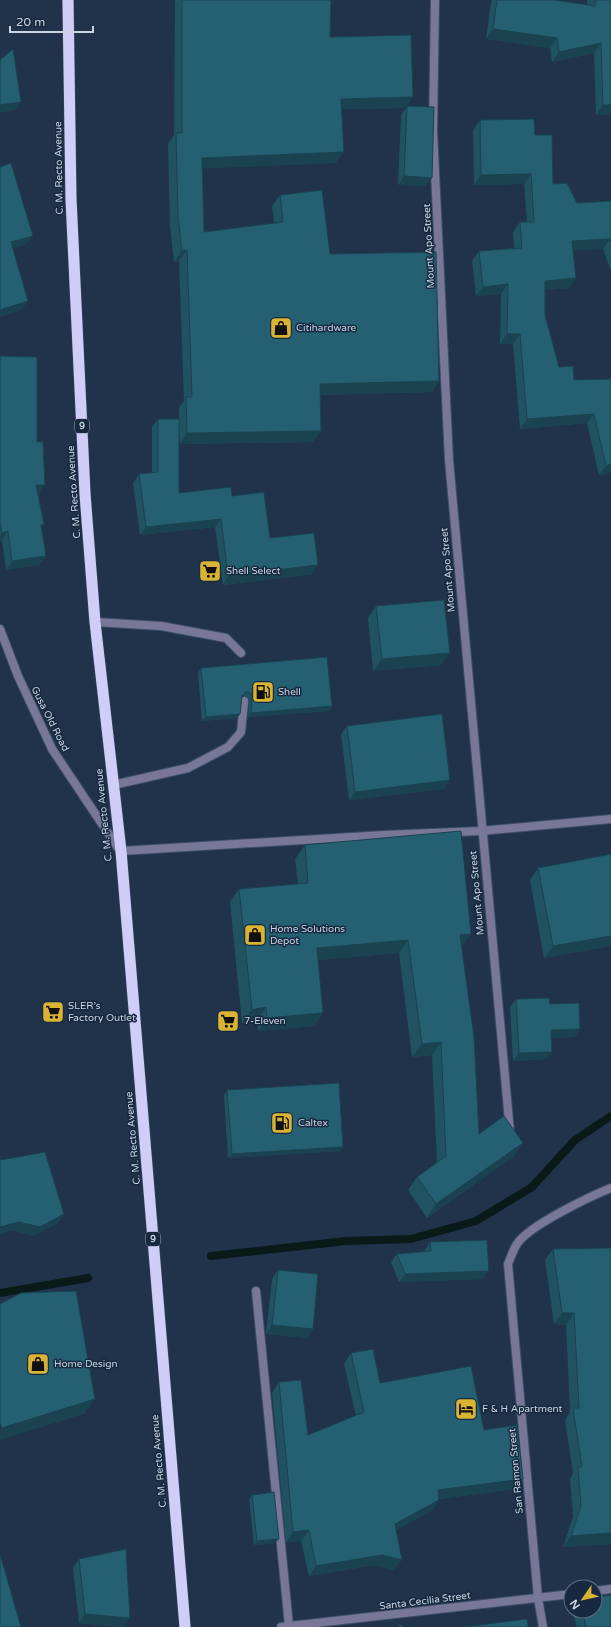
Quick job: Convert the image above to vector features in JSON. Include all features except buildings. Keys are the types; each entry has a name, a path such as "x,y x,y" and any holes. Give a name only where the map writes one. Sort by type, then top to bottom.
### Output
{"highway":[{"name":"C. M. Recto Avenue","path":"68,0 71,199 85,494 95,622 120,851 185,1627"}],"street":[{"name":"Mount Apo Street","path":"435,0 433,131 449,460 481,832 510,1137"},
{"path":"95,622 161,626 226,638 241,652"},
{"name":"Gusa Old Road","path":"0,629 18,676 52,749 120,851"},
{"path":"113,785 188,768 228,747 241,732 244,701"},
{"path":"120,851 384,835 481,832 611,819"},
{"name":"San Ramon Street","path":"542,1627 538,1598 508,1264 517,1243 533,1229 594,1195 611,1188"},
{"path":"256,1291 286,1627"},
{"name":"Santa Cecilia Street","path":"286,1627 563,1595"}],"waterway":[{"path":"211,1256 346,1241 411,1239 476,1221 532,1187 575,1140 611,1116"},
{"path":"0,1293 88,1278"}],"place":[{"name":"Citihardware","path":"281,328"},
{"name":"Shell Select","path":"210,571"},
{"name":"Shell","path":"263,692"},
{"name":"Home Solutions Depot","path":"255,935"},
{"name":"SLER’s Factory Outlet","path":"53,1012"},
{"name":"7-Eleven","path":"228,1021"},
{"name":"Caltex","path":"282,1123"},
{"name":"Home Design","path":"38,1364"},
{"name":"F & H Apartment","path":"466,1409"}]}
